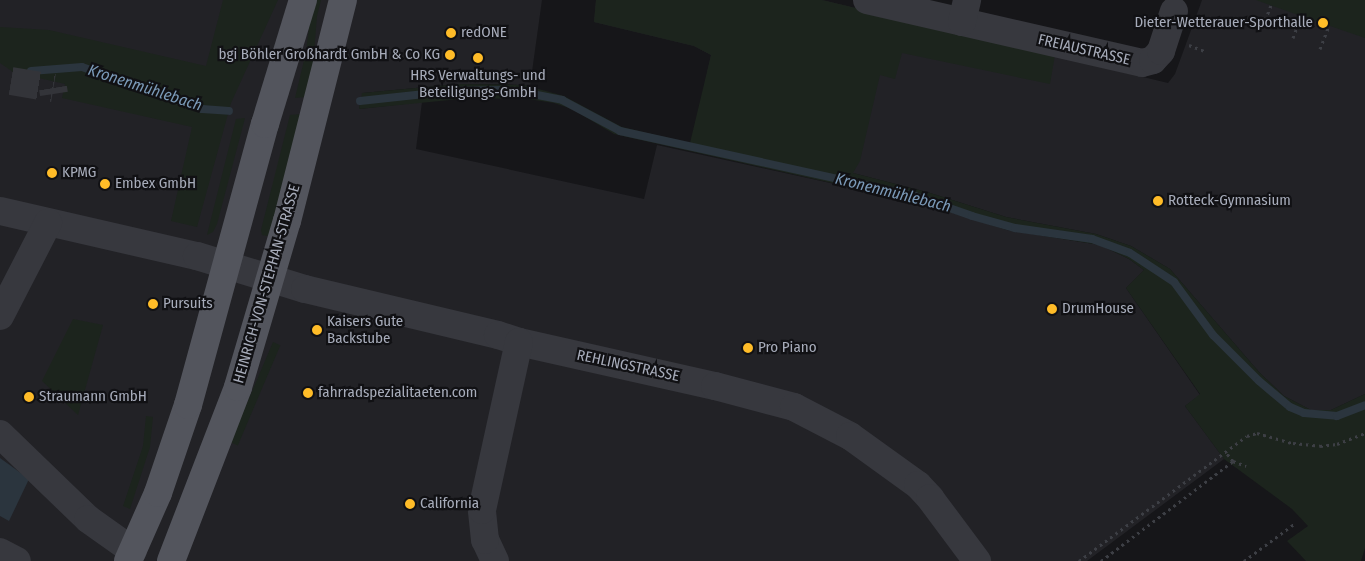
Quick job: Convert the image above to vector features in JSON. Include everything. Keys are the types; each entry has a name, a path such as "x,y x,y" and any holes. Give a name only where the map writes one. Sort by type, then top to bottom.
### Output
{"main road":[{"path":"130,556 158,493 179,431 228,265 265,124 303,0"},
{"name":"HEINRICH-VON-STEPHAN-STRASSE","path":"171,561 238,387 270,279 343,0"}],"street":[{"name":"FREIAUSTRASSE","path":"867,0 965,11 1142,63 1153,60 1161,51 1174,11"},
{"path":"0,211 228,265"},
{"path":"0,316 48,222"},
{"name":"REHLINGSTRASSE","path":"228,265 270,279 498,335 519,342 715,386 794,407 850,436 918,485 930,498 977,561"},
{"path":"495,561 485,540 482,510 519,342"},
{"path":"0,434 88,519 130,556"},
{"path":"0,552 17,561"}],"path":[{"path":"1263,26 1271,5"},
{"path":"1293,38 1301,16"},
{"path":"1320,49 1329,26"},
{"path":"1182,42 1207,52"},
{"path":"1079,561 1247,436 1257,433 1293,443 1320,446 1337,444 1365,433"},
{"path":"1225,452 1233,462 1246,466"},
{"path":"1101,561 1233,462"},
{"path":"1244,561 1294,524"}],"shaded area":[{"path":"0,0 542,0 530,86 458,84 363,93 359,109 422,102 416,149 644,199 657,145 921,203 1007,230 1100,245 1129,259 1144,270 1126,288 1200,395 1185,406 1224,459 1087,561 0,561"},
{"path":"223,0 278,0 231,103 197,227 171,221 192,127 62,98 65,84 13,72 0,63 0,27 49,30 206,66"},
{"path":"315,0 321,0 317,16 313,66 306,97 295,98 306,52"},
{"name":"Rotteck-Gymnasium","path":"596,0 822,0 1168,83 1175,74 1202,0 1365,0 1365,394 1331,410 1311,410 1284,396 1259,372 1170,269 1131,246 1096,234 1006,217 927,192 853,173 693,137 711,55 694,46 594,22"},
{"path":"596,0 822,0 1055,55 1050,84 902,53 895,79 880,75 860,161 853,173 927,192 1006,217 1096,234 1131,246 1170,269 1259,372 1284,396 1311,410 1331,410 1365,394 1365,548 1361,561 1306,561 1287,541 1308,526 1292,509 1224,459 1185,406 1200,394 1126,288 1144,270 1129,259 1100,245 1007,230 921,203 614,134 572,109 554,103 528,99 470,98 359,109 362,93 458,84 524,85 564,96 622,127 690,143 711,55 694,46 594,22"},
{"path":"1256,0 1365,0 1365,38 1301,16"},
{"path":"301,114 270,233 267,236 262,235 261,230 290,115"},
{"path":"245,118 217,224 213,232 207,235 236,119"},
{"path":"73,319 103,325 78,415 42,381"},
{"path":"273,342 280,345 238,445 230,442"},
{"path":"146,416 153,417 150,447 130,509 123,506 143,446"},
{"path":"0,458 29,479 9,521 0,516"}],"waterway":[{"name":"Kronenmühlebach","path":"31,71 82,67 202,109 229,111"},
{"name":"Kronenmühlebach","path":"360,101 452,91 501,90 527,93 562,100 620,131 915,196 972,216 1015,228 1092,239 1130,253 1174,282 1213,335 1259,381 1290,407 1304,413 1337,416 1365,405"}],"tunnel":[{"path":"11,81 53,88 54,94"}],"place":[{"name":"Dieter-Wetterauer-Sporthalle","path":"1323,23"},
{"name":"redONE","path":"451,33"},
{"name":"bgi Böhler Großhardt GmbH & Co KG","path":"450,55"},
{"name":"HRS Verwaltungs- und Beteiligungs-GmbH","path":"478,58"},
{"name":"KPMG","path":"52,173"},
{"name":"Embex GmbH","path":"105,184"},
{"name":"Rotteck-Gymnasium","path":"1158,201"},
{"name":"Pursuits","path":"153,304"},
{"name":"DrumHouse","path":"1052,309"},
{"name":"Kaisers Gute Backstube","path":"317,330"},
{"name":"Pro Piano","path":"748,348"},
{"name":"fahrradspezialitaeten.com","path":"308,393"},
{"name":"Straumann GmbH","path":"29,397"},
{"name":"California","path":"410,504"}]}
